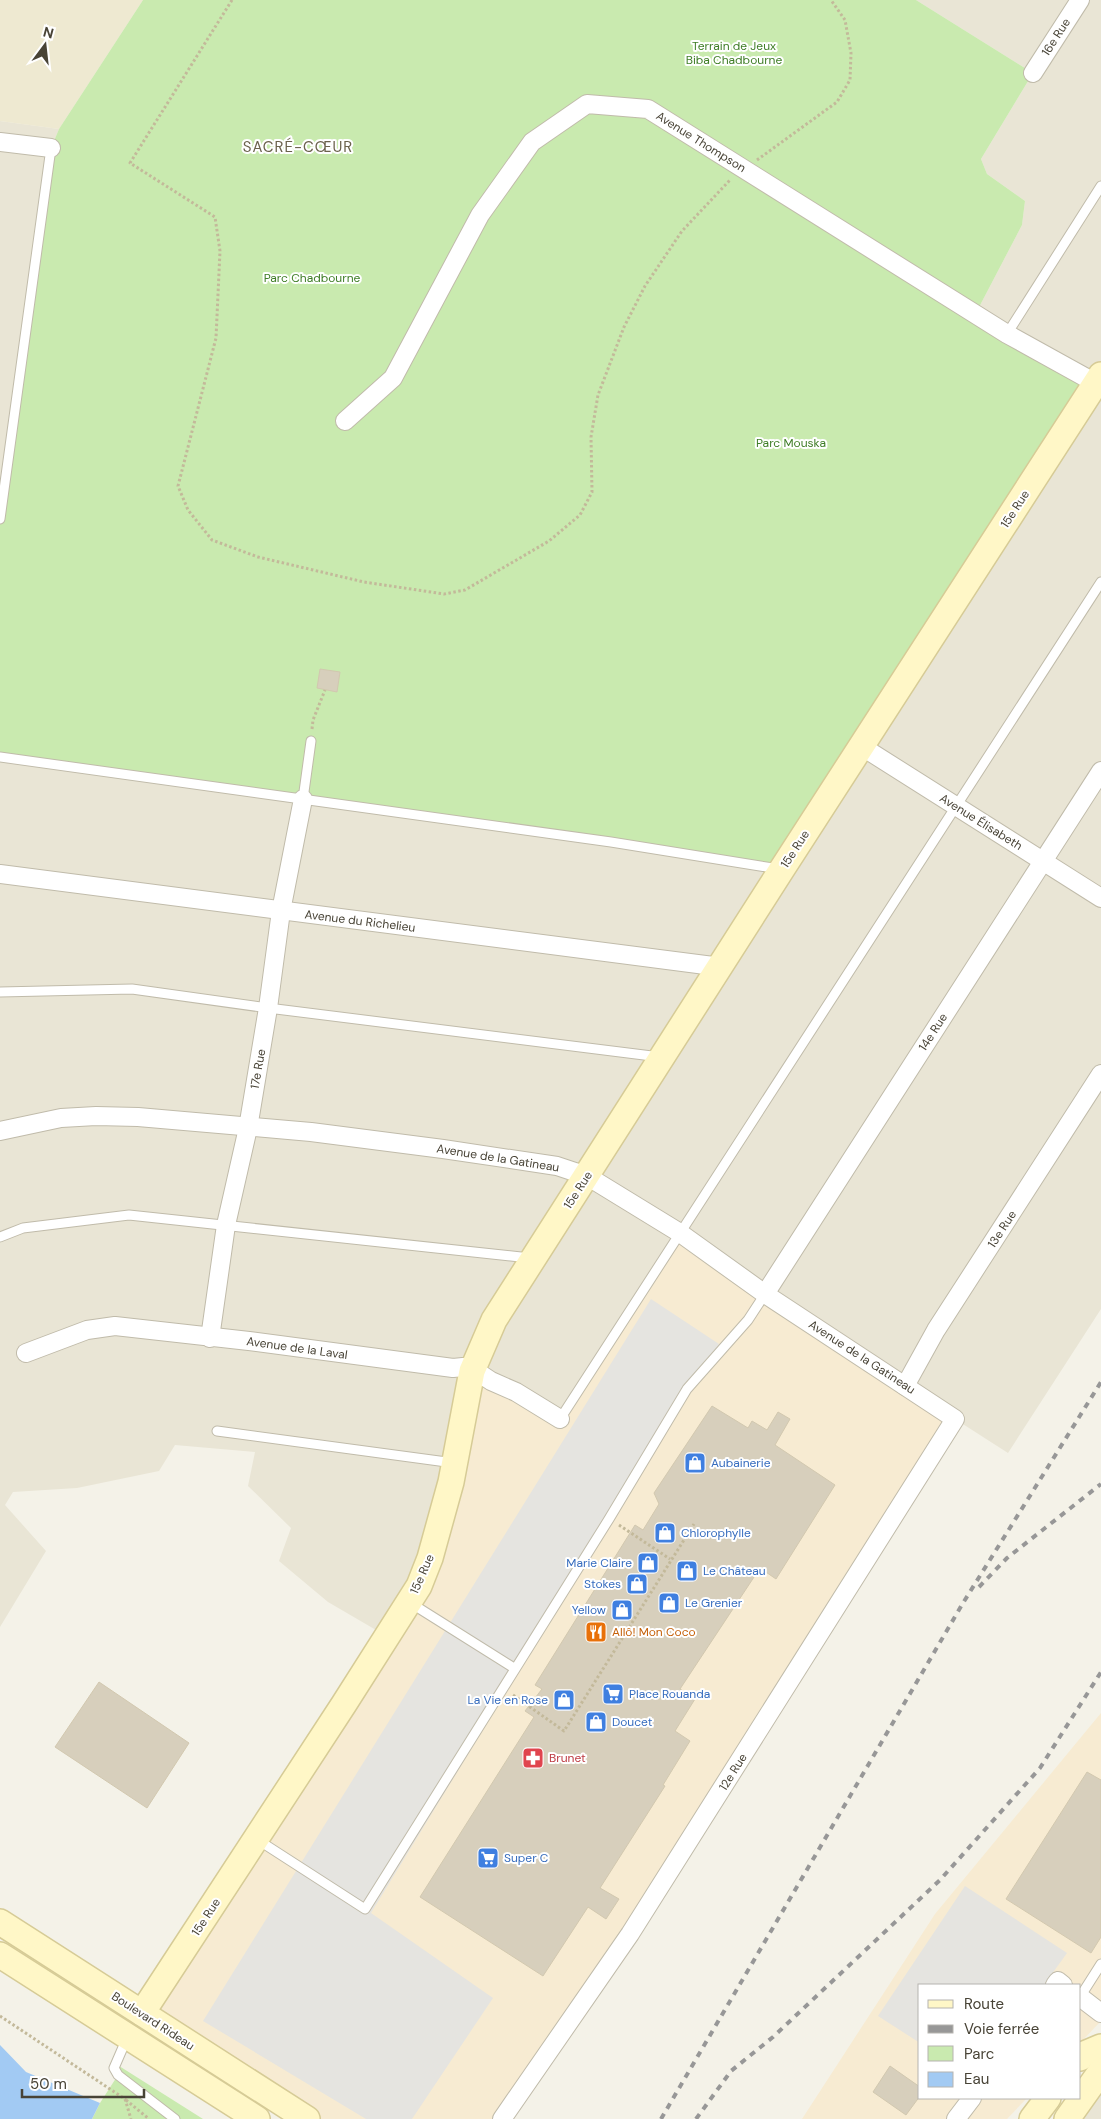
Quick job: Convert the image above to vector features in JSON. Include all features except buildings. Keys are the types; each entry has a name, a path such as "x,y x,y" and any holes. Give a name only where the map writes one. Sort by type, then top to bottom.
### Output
{"street":[{"name":"16e Rue","path":"1033,73 1080,0"},
{"name":"Avenue Thompson","path":"345,421 393,378 480,215 532,142 587,104 648,109 1007,334 1099,381"},
{"path":"0,142 51,148"},
{"name":"15e Rue","path":"127,2037 419,1586 430,1558 451,1482 472,1371 494,1320 861,746 1099,381"},
{"name":"Avenue Élisabeth","path":"861,746 1101,898"},
{"name":"14e Rue","path":"765,1294 1101,771"},
{"name":"17e Rue","path":"210,1338 226,1225 248,1128 268,1008 281,911 303,799"},
{"name":"Avenue du Richelieu","path":"0,874 721,967"},
{"name":"13e Rue","path":"905,1386 936,1330 1101,1074"},
{"name":"Avenue de la Gatineau","path":"0,1131 61,1118 96,1116 138,1117 248,1128 312,1132 557,1166 587,1176 680,1234 765,1294 956,1419"},
{"name":"Avenue de la Laval","path":"26,1353 87,1330 115,1326 249,1341 453,1368 463,1367 516,1392 560,1419"},
{"name":"12e Rue","path":"502,2119 630,1934 956,1419"},
{"name":"Boulevard Rideau","path":"0,1922 307,2119"},
{"path":"0,1955 258,2119"},
{"path":"1081,1998 1101,2013"},
{"path":"1081,2057 1101,2047"},
{"path":"1067,2119 1101,2071"},
{"path":"956,2119 971,2099"},
{"path":"1032,2119 1047,2099"}],"lane":[{"path":"0,519 51,148"},
{"path":"1007,334 1101,186"},
{"path":"560,1419 1101,582"},
{"path":"303,799 311,741"},
{"path":"0,756 611,842 782,869"},
{"path":"0,992 132,989 268,1008 663,1057"},
{"path":"0,1237 23,1228 129,1216 534,1259"},
{"path":"256,1839 365,1909 514,1668 609,1519 687,1390 748,1320 765,1294"},
{"path":"217,1431 454,1463"},
{"path":"409,1602 514,1668"},
{"path":"1081,1995 1101,1964"},
{"path":"127,2037 114,2068 118,2075 175,2119"}],"path":[{"path":"313,720 325,690"},
{"path":"609,1519 670,1559"},
{"path":"502,1688 564,1731 670,1559 694,1524"},
{"path":"0,2016 125,2099 131,2119"}],"shaded area":[{"path":"0,0 143,0 59,129 0,121"},
{"path":"916,0 1101,0 1101,1309 1008,1453 955,1419 560,1419 451,1482 388,1637 328,1602 279,1561 291,1528 248,1486 255,1452 175,1445 159,1471 77,1488 13,1492 5,1505 46,1551 0,1627 0,757 976,313 1022,225 1025,201 987,174 981,159 1033,73"},
{"path":"0,121 59,129 51,148 0,519"},
{"name":"Place Rouanda","path":"680,1233 955,1419 502,2119 307,2119 142,2014 419,1586 471,1378 560,1419"},
{"path":"651,1299 719,1344 371,1913 493,1998 412,2119 366,2119 203,2021"},
{"path":"1101,1713 1101,2021 1081,2042 1081,1984 918,1984 918,2099 1026,2099 1007,2119 802,2119 935,1914"},
{"path":"965,1886 1067,1953 1045,1984 918,1984 918,2042 878,2016"},
{"path":"1101,2084 1101,2119 1076,2119"}],"green space":[{"path":"143,0 916,0 1033,73 981,159 987,174 1025,201 1022,225 976,313 1096,383 782,869 0,757 0,519 51,148 59,129"},
{"path":"116,2064 203,2119 92,2119 118,2075"}],"water":[{"path":"0,2045 26,2072 100,2103 92,2119 0,2119"}],"railway":[{"path":"661,2119 963,1603 1101,1382"},
{"path":"979,1587 1007,1558 1101,1484"},
{"path":"696,2119 731,2071 773,2037 940,1880 1040,1768 1101,1672"}],"place":[{"name":"Aubainerie","path":"695,1463"},
{"name":"Chlorophylle","path":"665,1533"},
{"name":"Marie Claire","path":"648,1563"},
{"name":"Le Château","path":"687,1571"},
{"name":"Stokes","path":"637,1584"},
{"name":"Le Grenier","path":"669,1603"},
{"name":"Yellow","path":"622,1610"},
{"name":"Allô! Mon Coco","path":"596,1632"},
{"name":"Place Rouanda","path":"613,1694"},
{"name":"La Vie en Rose","path":"564,1700"},
{"name":"Doucet","path":"596,1722"},
{"name":"Brunet","path":"533,1758"},
{"name":"Super C","path":"488,1858"}],"district":[{"name":"SACRÉ-CŒUR","path":"298,147"}],"park label":[{"name":"Terrain de Jeux Biba Chadbourne","path":"734,53"},
{"name":"Parc Chadbourne","path":"312,278"},
{"name":"Parc Mouska","path":"791,443"}]}
